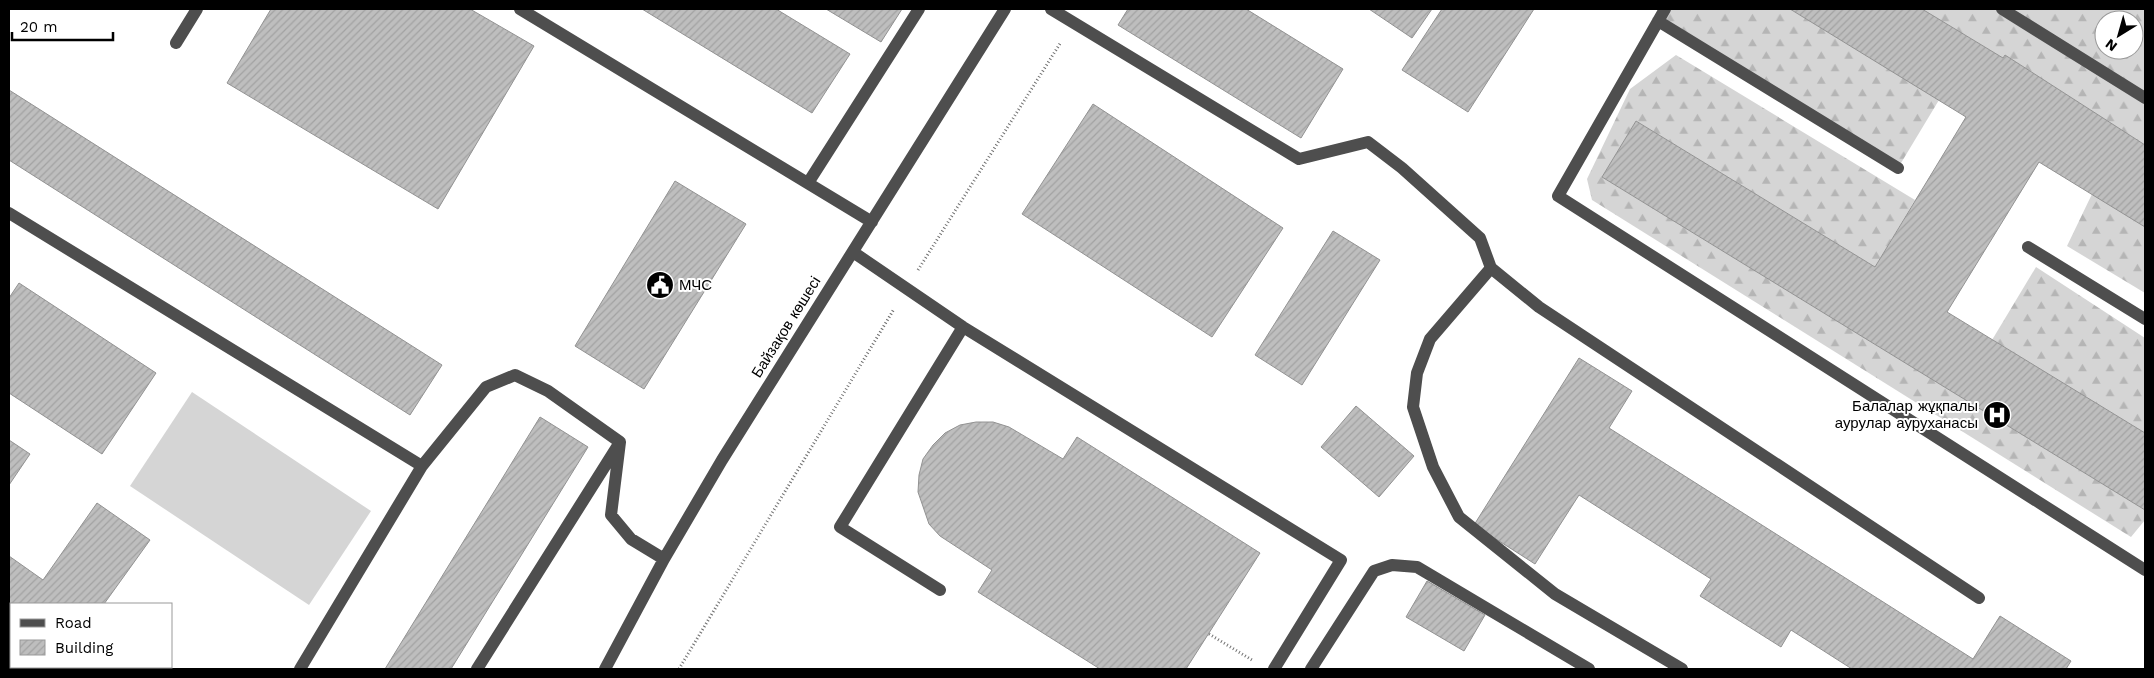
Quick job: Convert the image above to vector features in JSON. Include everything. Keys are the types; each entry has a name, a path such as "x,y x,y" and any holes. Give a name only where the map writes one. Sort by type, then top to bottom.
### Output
{"street":[{"path":"176,43 197,9"},
{"path":"520,9 872,222"},
{"path":"808,183 919,9"},
{"name":"Байзақов көшесі","path":"605,669 664,559 722,460 1006,9"},
{"path":"1050,9 1299,159 1368,142 1402,168 1480,238 1491,268 1539,307 1979,598"},
{"path":"1665,9 1558,196 2145,570"},
{"path":"2002,9 2145,98"},
{"path":"1658,21 1898,168"},
{"path":"9,213 422,466"},
{"path":"2028,247 2145,319"},
{"path":"853,252 963,327 1341,560 1274,669"},
{"path":"1491,268 1430,339 1417,373 1413,408 1432,467 1459,517 1466,523 1555,594 1682,669"},
{"path":"940,590 840,527 963,327"},
{"path":"300,669 422,466 486,387 515,375 548,391 620,442"},
{"path":"620,442 611,515 631,539 664,559"},
{"path":"477,669 620,442"},
{"path":"1311,669 1374,571 1392,565 1417,567 1589,669"}],"path":[{"path":"679,669 907,288 1072,24"},
{"path":"1209,634 1259,664"}],"green space":[{"path":"1665,9 1790,9 1939,100 1898,168 1658,21"},
{"path":"1922,9 2145,9 2145,145 2005,55 2003,58"},
{"path":"1676,55 1915,200 1875,267 1636,121 1602,177 2145,510 2145,520 2131,537 1592,200 1587,179 1630,89"},
{"path":"2092,194 2145,227 2145,293 2067,246"},
{"path":"2036,267 2145,338 2145,433 1992,340"},
{"path":"192,392 371,511 309,605 130,486"}],"building":[{"path":"271,9 470,9 534,46 438,209 227,83"},
{"path":"642,9 776,9 850,54 812,113"},
{"path":"826,9 902,9 881,42"},
{"path":"1128,9 1246,9 1343,69 1301,138 1118,25"},
{"path":"1369,9 1432,9 1412,38"},
{"path":"1442,9 1534,9 1468,112 1402,70"},
{"path":"1790,9 1922,9 2003,58 2005,55 2145,145 2145,227 2039,162 1947,312 2145,433 2145,510 1602,177 1636,121 1875,267 1966,117"},
{"path":"9,90 442,365 410,415 9,160"},
{"path":"1093,104 1283,228 1212,337 1022,214"},
{"name":"МЧС","path":"675,181 746,224 644,389 575,346"},
{"path":"1333,231 1380,260 1302,385 1255,355"},
{"path":"19,283 156,373 102,454 9,393 9,298"},
{"path":"1579,358 1632,391 1609,428 1973,659 2000,616 2071,661 2066,669 1852,669 1791,630 1781,647 1700,596 1711,579 1579,495 1535,564 1474,525"},
{"path":"1356,406 1414,456 1379,497 1321,447"},
{"path":"540,417 588,447 451,669 385,669"},
{"path":"976,422 993,422 1009,427 1063,459 1077,437 1260,553 1186,669 1100,669 978,592 992,570 940,536 929,524 918,492 919,475 923,459 933,445 945,433 960,425"},
{"path":"9,440 30,454 9,485"},
{"path":"97,503 150,540 105,603 10,603 9,605 9,556 43,580"},
{"path":"1427,581 1485,615 1464,651 1406,617"},
{"path":"98,668 150,668 149,669"}],"place":[{"name":"МЧС","path":"660,285"},
{"name":"Балалар жұқпалы аурулар ауруханасы","path":"1997,415"}]}
